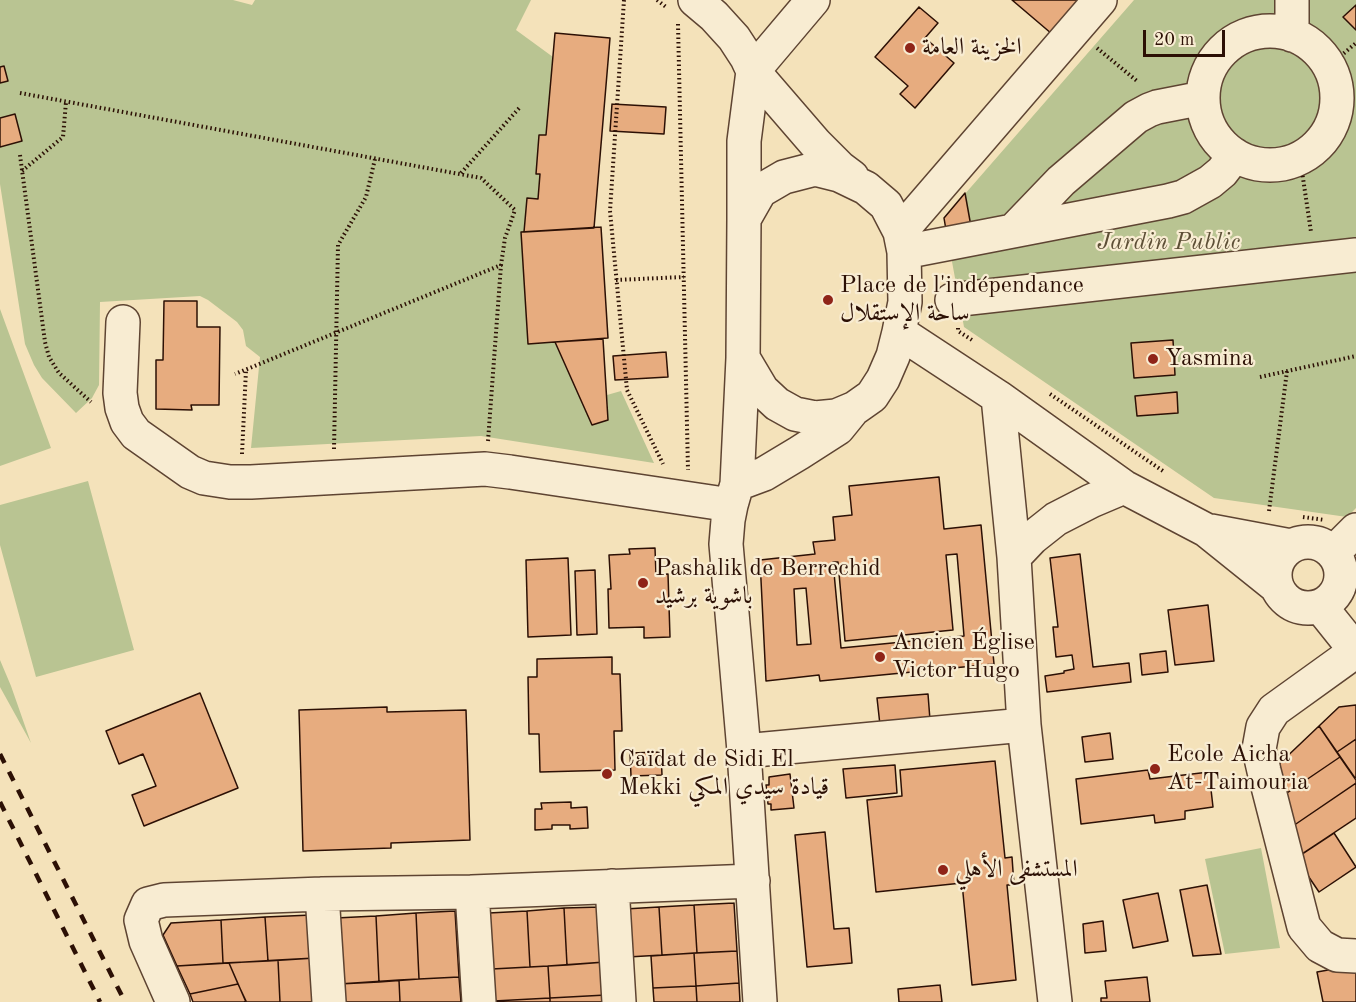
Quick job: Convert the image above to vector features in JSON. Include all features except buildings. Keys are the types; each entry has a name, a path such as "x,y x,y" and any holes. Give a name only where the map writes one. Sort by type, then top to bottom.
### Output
{"street":[{"path":"734,38 735,0"},
{"path":"760,1002 744,751 726,544 728,520 734,495 743,358 744,141 753,71 813,0"},
{"path":"902,242 1100,0"},
{"path":"1292,0 1292,35"},
{"path":"681,10 714,16 734,38 753,71 816,144 840,168 886,206 902,242 905,302 892,356 883,379 872,396 855,408 836,416 815,418 795,414 777,404 762,390 743,358"},
{"path":"1276,31 1292,35 1308,42 1330,65 1336,85 1337,102 1334,120 1341,137 1314,148 1300,158 1284,164 1267,165 1250,162 1235,155 1222,145 1212,131 1205,115 1203,98 1205,83 1219,54 1245,36 1276,31"},
{"path":"1013,231 1061,181 1136,117 1166,105 1203,98"},
{"path":"902,242 1013,231 1183,197 1210,182 1222,172 1235,155"},
{"path":"744,219 760,191 784,177 815,169 839,175 866,188"},
{"path":"952,300 1356,255"},
{"path":"123,322 120,393 127,422 136,434 190,472 204,478 230,482 485,469 734,495 838,428 855,408"},
{"path":"899,332 998,397 1124,487 1206,530 1277,587 1283,597 1292,604 1303,608 1320,606 1334,596 1340,586 1343,558 1356,530"},
{"path":"998,397 1014,557 1024,725 1055,1002"},
{"path":"1014,557 1032,537 1056,519 1124,487"},
{"path":"1206,530 1291,546"},
{"path":"1277,587 1276,564 1291,546 1302,542 1313,542 1343,558"},
{"path":"1320,606 1356,651 1274,710 1263,727 1259,749 1304,927 1320,946 1337,955 1356,956"},
{"path":"744,751 1024,725"},
{"path":"174,1002 146,942 141,920 148,904 164,900 322,894 472,892 753,881"},
{"path":"612,886 619,1002"},
{"path":"472,892 479,1002"},
{"path":"322,894 329,1002"}],"path":[{"path":"624,0 610,212 627,390 665,469"},
{"path":"657,0 681,10 688,472"},
{"path":"1330,65 1356,44"},
{"path":"1098,49 1166,105"},
{"path":"20,93 481,178 515,210 504,238 487,448"},
{"path":"22,171 63,137 66,102"},
{"path":"460,174 521,106"},
{"path":"20,155 45,342 59,373 95,405"},
{"path":"1300,158 1315,259"},
{"path":"334,452 338,245 366,197 375,159"},
{"path":"235,374 501,265"},
{"path":"616,280 684,277"},
{"path":"1260,377 1356,356"},
{"path":"1269,512 1287,371"}],"green space":[{"path":"0,0 233,0 252,5 255,0 531,0 516,30 553,57 546,135 539,135 536,174 540,174 538,199 527,198 524,232 521,233 528,344 555,342 592,425 608,419 607,395 621,391 654,463 481,436 251,448 260,357 246,346 243,330 237,322 200,296 100,302 99,385 92,398 76,413 42,378 25,344 0,184"},
{"name":"Jardin Public","path":"1134,0 1356,0 1356,508 1347,517 1214,498 964,327 944,218"},
{"path":"0,309 51,448 0,466"},
{"path":"88,481 134,650 36,677 0,545 0,505"},
{"path":"0,660 11,686 31,743 0,687"},
{"path":"1261,848 1280,948 1225,954 1205,859"}],"railway":[{"path":"0,754 125,1002"},
{"path":"0,802 100,1002"}],"place":[{"name":"الخزينة العامة","path":"910,48"},
{"name":"Place de l'indépendance ساحة الإستقلال","path":"828,300"},
{"name":"Yasmina","path":"1153,359"},
{"name":"Pashalik de Berrechid باشوية برشيد","path":"643,583"},
{"name":"Ancien Église Victor Hugo","path":"880,657"},
{"name":"Ecole Aicha At-Taimouria","path":"1155,769"},
{"name":"Caïdat de Sidi El Mekki قيادة سيدي المكي","path":"607,774"},
{"name":"المستشفى الأهلي","path":"943,870"}]}
